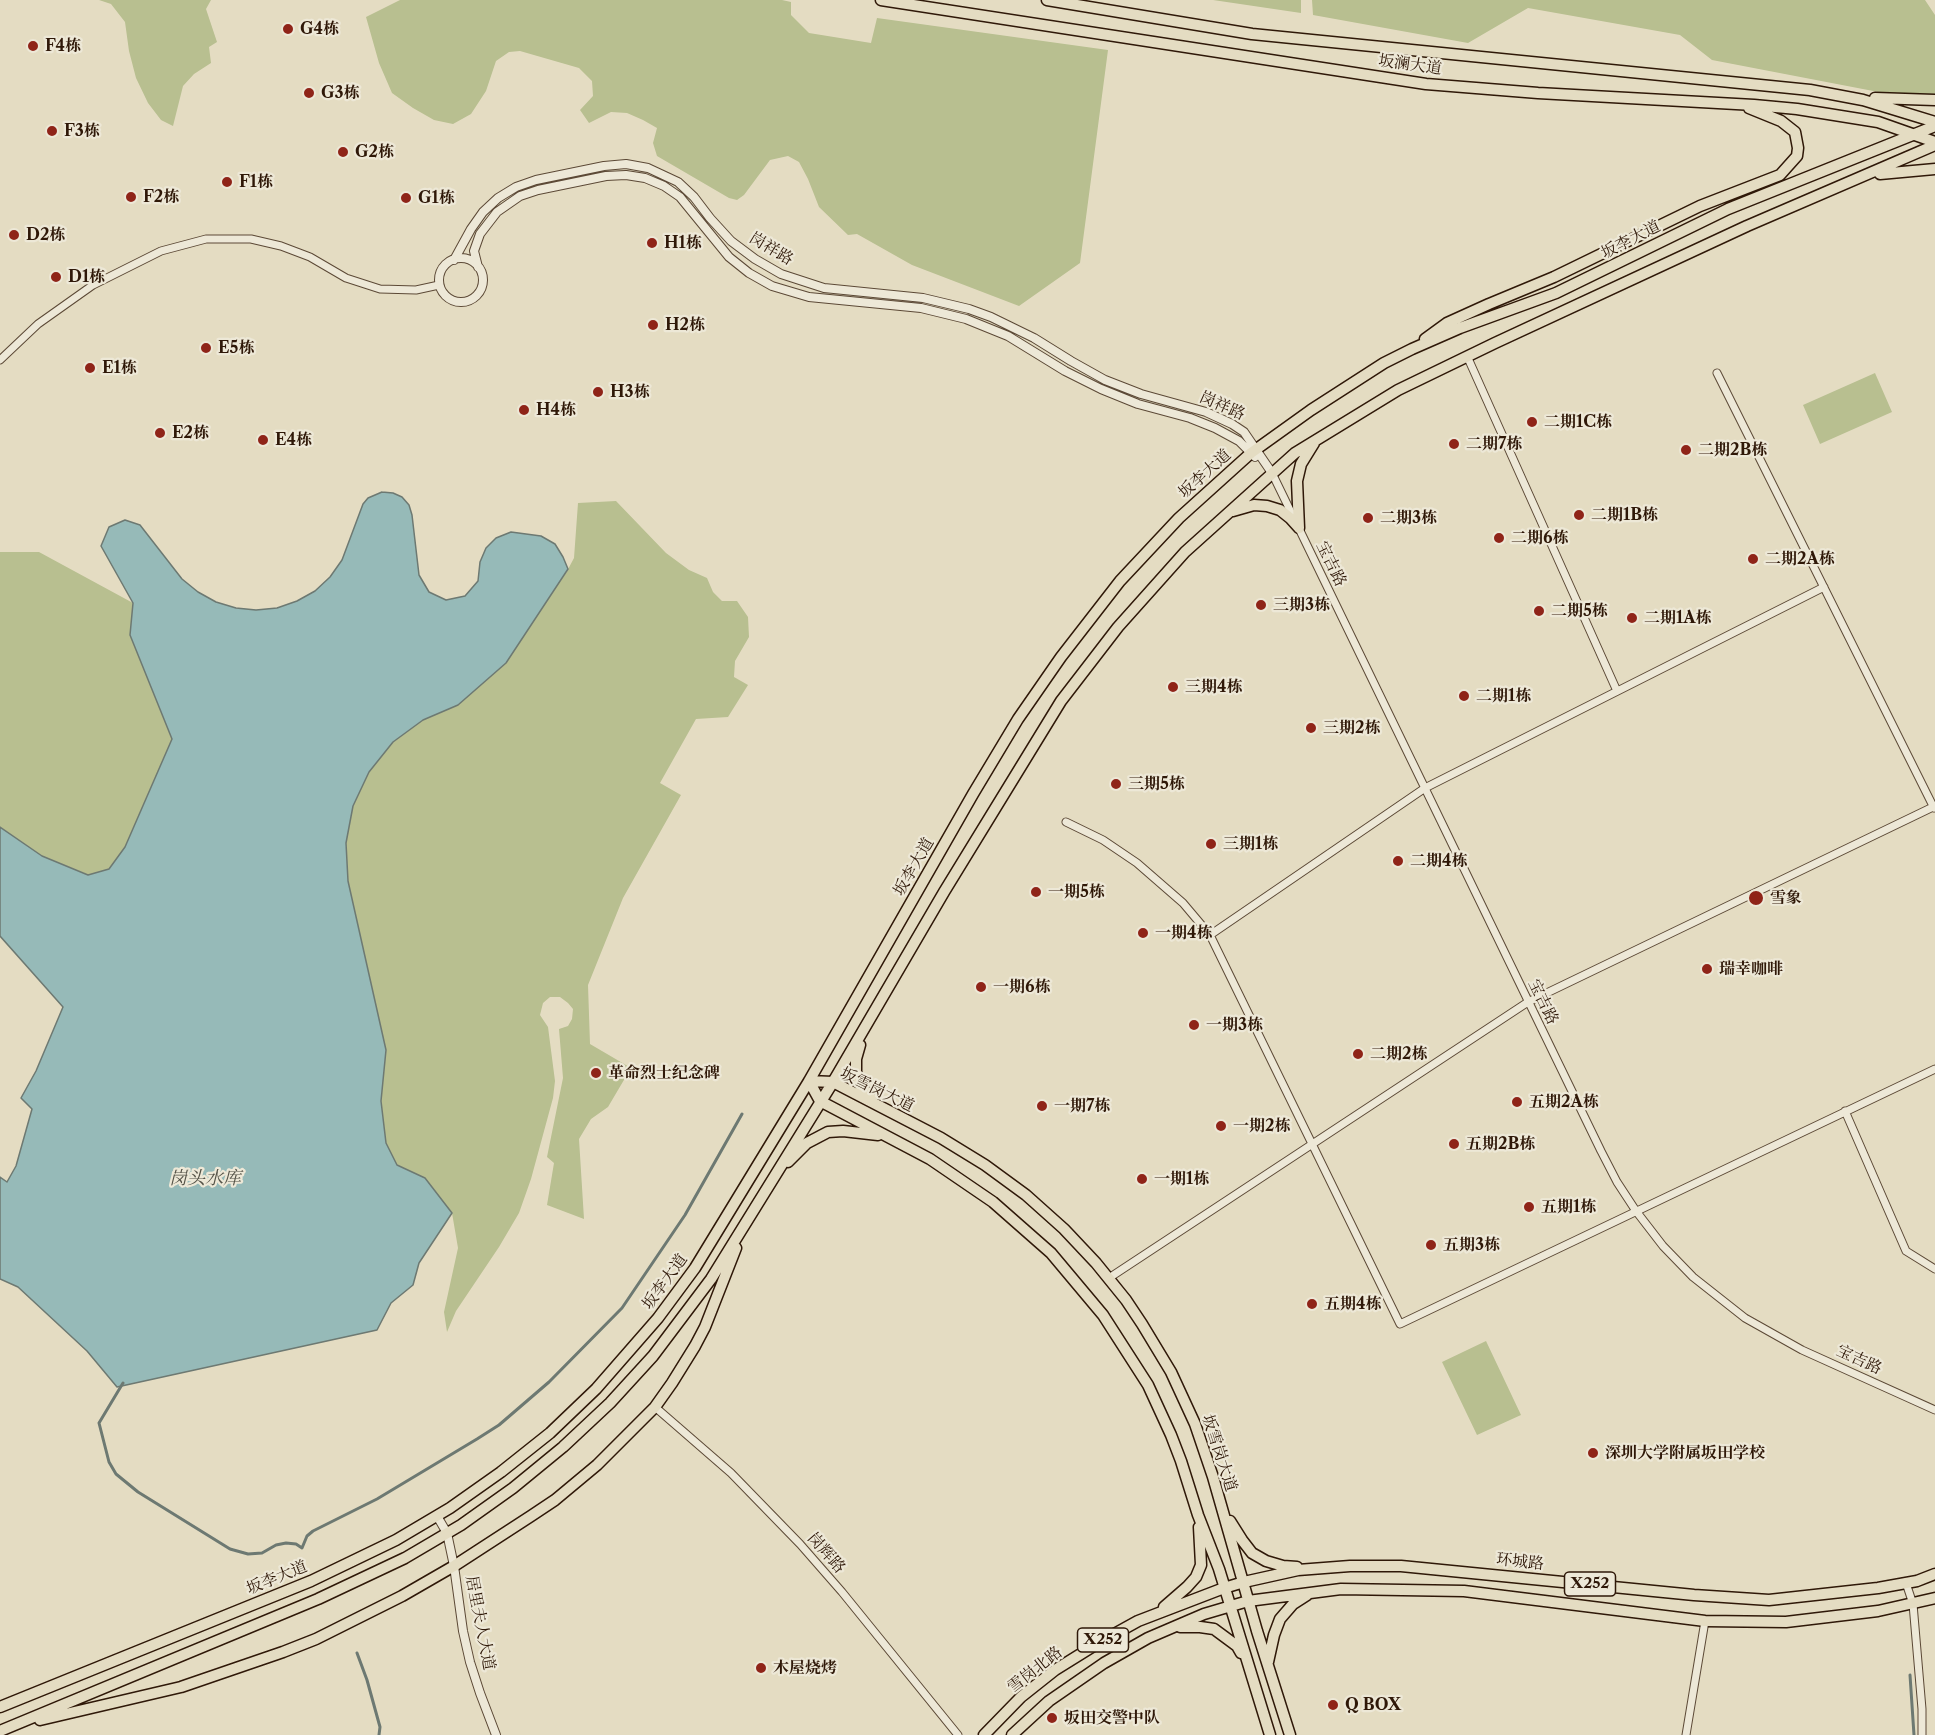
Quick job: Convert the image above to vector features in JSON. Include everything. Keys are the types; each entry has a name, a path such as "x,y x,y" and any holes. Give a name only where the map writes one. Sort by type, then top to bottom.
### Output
{"main road":[{"name":"坂澜大道","path":"881,0 1426,84 1597,97 1737,104 1833,114 1878,122 1935,143"},
{"name":"坂澜大道","path":"1047,0 1252,34 1810,90 1882,105 1935,124"},
{"path":"1840,95 1891,100 1935,100"},
{"path":"1412,349 1447,323 1554,277 1700,206 1779,176 1797,156 1795,132 1782,121 1737,104"},
{"name":"坂李大道","path":"0,1707 330,1572 396,1540 437,1516 501,1472 550,1432 596,1389 638,1343 695,1268 809,1081 973,794 1018,719 1061,657 1120,581 1179,518 1253,451 1320,404 1384,363 1412,349 1460,328 1556,293 1728,209 1916,135 1935,124"},
{"path":"4,1730 338,1591 396,1563 487,1507 539,1468 610,1403 653,1356 693,1305 833,1082 944,892 1061,701 1118,627 1185,552 1295,453 1398,390 1467,356 1747,226 1865,176 1935,143"},
{"path":"1865,176 1935,168"},
{"path":"1299,528 1296,490 1299,472 1305,456 1322,436"},
{"path":"1228,513 1241,507 1267,506 1280,510 1299,528"},
{"path":"868,1023 856,1059 858,1079 868,1096 895,1116"},
{"name":"坂雪岗大道","path":"809,1081 833,1082 949,1143 1006,1180 1064,1229 1109,1278 1142,1324 1171,1372 1205,1450 1248,1601 1290,1735"},
{"name":"坂雪岗大道","path":"809,1081 820,1101"},
{"path":"820,1101 930,1159 993,1202 1032,1235 1086,1293 1119,1338 1148,1385 1178,1453 1198,1515 1219,1569 1270,1735"},
{"path":"775,1175 807,1143 820,1135 843,1131 884,1136"},
{"path":"4,1730 181,1687 249,1665 316,1639 402,1596 454,1566 555,1500 597,1465 655,1407 684,1365 705,1327 747,1220"},
{"path":"1220,1505 1252,1553 1266,1561 1283,1566 1312,1569"},
{"path":"1156,1614 1196,1577 1201,1565 1198,1515"},
{"name":"环城路","path":"1244,1582 1298,1570 1350,1566 1401,1566 1694,1595 1769,1600 1868,1589 1906,1583 1935,1575"},
{"name":"雪岗北路","path":"984,1735 1021,1698 1055,1670 1100,1642 1156,1614 1244,1582"},
{"name":"X252","path":"1248,1601 1341,1589 1464,1591 1705,1621 1786,1622 1840,1616 1935,1598"},
{"path":"1268,1665 1280,1619 1293,1604 1310,1593"},
{"name":"雪岗北路","path":"1012,1735 1049,1701 1104,1663 1148,1638 1204,1614 1248,1601"},
{"path":"1176,1627 1214,1629 1237,1646 1246,1660"}],"street":[{"name":"岗祥路","path":"454,260 476,220 498,198 516,187 536,180 604,166 638,166 659,172 678,183 694,197 731,241 754,260 781,274 824,288 923,298 969,309 1013,327 1071,362 1114,383 1220,418 1244,432 1253,451"},
{"name":"岗祥路","path":"478,267 474,251 480,234 497,212 520,196 606,176 626,175 645,178 680,197 729,257 749,273 772,286 809,297 921,308 966,319 1008,336 1065,371 1101,389 1138,404 1190,418 1215,428 1253,451 1272,473"},
{"path":"0,360 38,324 74,297 147,257 190,242 221,238 266,242 310,257 357,283 380,289 404,291 439,285"},
{"path":"454,260 467,260 478,267 482,274 480,290 470,300 454,301 447,298 439,285 439,277 447,264 454,260"},
{"path":"1467,356 1617,691"},
{"path":"1109,1278 1528,1002 1934,807 1717,373"},
{"name":"宝吉路","path":"1272,473 1608,1167 1636,1211 1663,1246 1694,1277 1745,1318 1802,1350 1935,1410"},
{"path":"1210,935 1425,788 1824,587"},
{"path":"1066,822 1103,840 1145,869 1184,903 1210,935 1400,1324 1935,1069"},
{"path":"1845,1111 1906,1251 1935,1269"},
{"name":"岗辉路","path":"655,1407 731,1473 800,1544 842,1592 957,1735"},
{"name":"居里夫人大道","path":"437,1516 447,1533 470,1662 496,1735"},
{"path":"1906,1583 1913,1604 1922,1735"},
{"path":"1686,1735 1705,1621"}],"green space":[{"path":"99,0 211,0 206,9 217,42 209,47 211,63 194,74 183,86 173,126 161,120 148,103 136,78 125,22 111,4"},
{"path":"400,0 782,0 791,2 791,15 809,33 871,43 877,18 1108,50 1080,263 1019,306 912,265 857,234 848,235 819,207 799,162 788,156 770,160 744,195 737,200 729,198 657,156 653,143 657,128 643,120 627,113 611,112 589,123 580,110 593,96 592,81 579,68 520,51 509,52 496,61 486,91 471,114 453,124 434,120 392,93 379,63 366,17"},
{"path":"1213,0 1301,0 1301,13"},
{"path":"1312,0 1925,0 1935,15 1935,95 1894,95 1712,60 1680,35 1528,8 1468,43 1313,15"},
{"path":"1875,373 1892,412 1820,444 1803,405"},
{"path":"616,501 666,553 689,570 707,578 713,592 722,601 737,601 748,617 749,637 735,661 734,677 748,685 728,717 696,719 660,783 681,795 623,898 588,985 590,1044 631,1068 608,1107 591,1119 579,1139 584,1219 547,1205 554,1163 547,1157 563,1078 559,1029 568,1026 572,1019 573,1009 560,997 550,997 543,1003 540,1015 548,1027 555,1081 553,1098 531,1179 519,1213 456,1311 447,1332 444,1312 458,1248 452,1213 425,1178 397,1165 386,1143 381,1101 386,1050 348,881 346,843 353,806 369,772 393,742 423,720 458,705 566,573 574,558 578,503"},
{"path":"0,552 39,552 133,603 130,635 172,739 125,847 109,869 89,875 42,856 0,827"},
{"path":"1486,1341 1521,1415 1477,1435 1442,1362"}],"water":[{"name":"岗头水库","path":"382,492 402,497 409,505 419,575 429,592 446,600 465,596 478,581 480,562 486,548 496,538 511,532 541,536 555,544 568,569 506,663 458,705 423,720 393,742 369,772 353,806 346,843 348,881 386,1050 381,1101 386,1143 397,1165 425,1178 452,1213 419,1263 413,1285 391,1303 377,1330 117,1387 87,1351 18,1287 0,1279 0,1177 7,1182 16,1166 32,1109 21,1098 36,1071 63,1007 0,936 0,827 42,856 88,875 109,869 125,847 172,739 130,635 133,603 101,546 109,527 125,520 140,525 182,579 198,592 216,602 236,608 256,610 277,608 315,591 330,577 342,560 363,504 368,498"}],"waterway":[{"path":"123,1383 99,1423 109,1462 116,1474 138,1492 230,1549 248,1554 262,1553 276,1545 286,1543 296,1544 302,1548 307,1536 313,1531 377,1499 477,1439 499,1425 549,1382 622,1308 685,1215 742,1114"},
{"path":"357,1653 380,1727 379,1735"},
{"path":"1910,1675 1914,1735"}],"place":[{"name":"G4栋","path":"288,29"},
{"name":"F4栋","path":"33,46"},
{"name":"G3栋","path":"309,93"},
{"name":"F3栋","path":"52,131"},
{"name":"G2栋","path":"343,152"},
{"name":"F1栋","path":"227,182"},
{"name":"F2栋","path":"131,197"},
{"name":"G1栋","path":"406,198"},
{"name":"D2栋","path":"14,235"},
{"name":"H1栋","path":"652,243"},
{"name":"D1栋","path":"56,277"},
{"name":"H2栋","path":"653,325"},
{"name":"E5栋","path":"206,348"},
{"name":"E1栋","path":"90,368"},
{"name":"H3栋","path":"598,392"},
{"name":"H4栋","path":"524,410"},
{"name":"二期1C栋","path":"1532,422"},
{"name":"E2栋","path":"160,433"},
{"name":"E4栋","path":"263,440"},
{"name":"二期7栋","path":"1454,444"},
{"name":"二期2B栋","path":"1686,450"},
{"name":"二期1B栋","path":"1579,515"},
{"name":"二期3栋","path":"1368,518"},
{"name":"二期6栋","path":"1499,538"},
{"name":"二期2A栋","path":"1753,559"},
{"name":"三期3栋","path":"1261,605"},
{"name":"二期5栋","path":"1539,611"},
{"name":"二期1A栋","path":"1632,618"},
{"name":"三期4栋","path":"1173,687"},
{"name":"二期1栋","path":"1464,696"},
{"name":"三期2栋","path":"1311,728"},
{"name":"三期5栋","path":"1116,784"},
{"name":"三期1栋","path":"1211,844"},
{"name":"二期4栋","path":"1398,861"},
{"name":"一期5栋","path":"1036,892"},
{"name":"雪象","path":"1756,898"},
{"name":"一期4栋","path":"1143,933"},
{"name":"瑞幸咖啡","path":"1707,969"},
{"name":"一期6栋","path":"981,987"},
{"name":"一期3栋","path":"1194,1025"},
{"name":"二期2栋","path":"1358,1054"},
{"name":"革命烈士纪念碑","path":"596,1073"},
{"name":"五期2A栋","path":"1517,1102"},
{"name":"一期7栋","path":"1042,1106"},
{"name":"一期2栋","path":"1221,1126"},
{"name":"五期2B栋","path":"1454,1144"},
{"name":"一期1栋","path":"1142,1179"},
{"name":"五期1栋","path":"1529,1207"},
{"name":"五期3栋","path":"1431,1245"},
{"name":"五期4栋","path":"1312,1304"},
{"name":"深圳大学附属坂田学校","path":"1593,1453"},
{"name":"木屋烧烤","path":"761,1668"},
{"name":"Q BOX","path":"1333,1705"},
{"name":"坂田交警中队","path":"1052,1718"}]}
